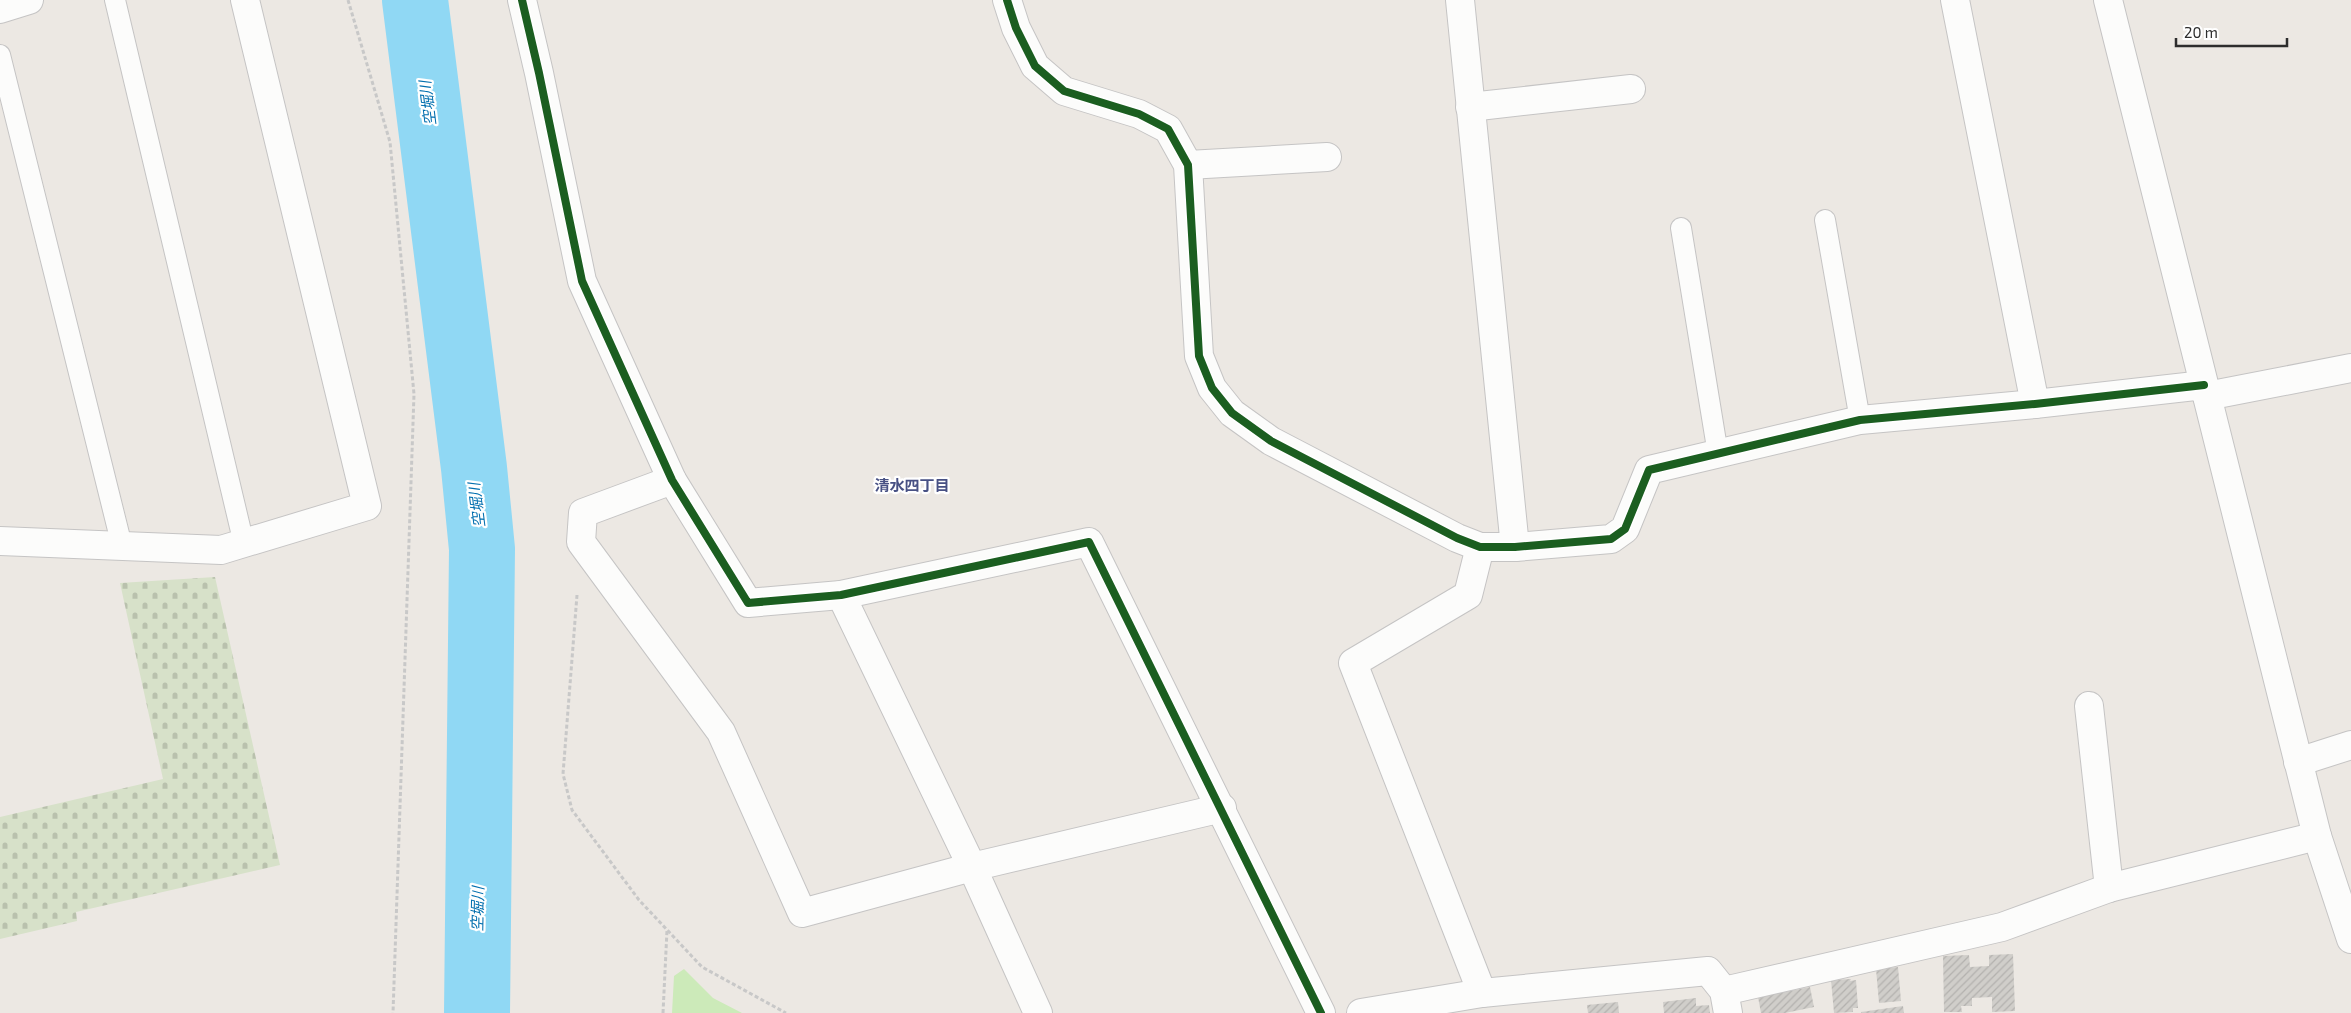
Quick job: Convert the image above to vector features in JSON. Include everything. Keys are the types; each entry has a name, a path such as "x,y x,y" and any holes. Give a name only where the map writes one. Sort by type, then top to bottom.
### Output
{"street":[{"path":"0,9 29,0"},
{"path":"0,541 221,550 367,506 245,0"},
{"path":"522,0 582,281 672,480 748,603 840,595 1089,542 1222,808 1320,1013"},
{"path":"1007,0 1016,28 1035,66 1064,91 1139,114 1168,129 1188,165 1199,356 1212,388 1232,413 1271,441 1457,538 1480,547 1515,547 1611,539 1625,529 1650,470 1860,420 2206,390 2351,368"},
{"path":"1460,0 1515,547"},
{"path":"1955,0 2035,404"},
{"path":"2108,0 2317,836 2351,939"},
{"path":"1470,108 1631,88"},
{"path":"1188,165 1327,157"},
{"path":"672,480 583,513 581,542 721,732 802,913 972,867 1222,808"},
{"path":"1480,547 1468,595 1353,663 1482,993"},
{"path":"840,595 972,867 1038,1013"},
{"path":"2089,706 2109,888"},
{"path":"2298,762 2351,746"},
{"path":"1361,1013 1482,993 1708,971 1726,1002 2002,927 2109,888 2317,836"}],"lane":[{"path":"115,0 244,544"},
{"path":"0,55 122,546"},
{"path":"1825,220 1860,420"},
{"path":"1681,228 1718,454"}],"path":[{"path":"581,542 563,774 572,810 639,900 702,967 786,1013"},
{"path":"663,1013 667,930"}],"green space":[{"path":"215,577 280,865 76,912 77,921 0,939 0,817 163,779 120,583"},
{"path":"684,969 713,998 742,1013 672,1013 674,976"}],"building":[{"path":"2013,954 2015,1011 1992,1012 1992,997 1972,998 1972,1006 1961,1006 1962,1012 1944,1012 1943,956 1969,955 1970,967 1989,966 1989,955"},
{"path":"1898,967 1901,1001 1879,1003 1876,969"},
{"path":"1851,979 1850,981 1856,980 1858,1008 1853,1008 1853,1012 1834,1013 1831,980"},
{"path":"1810,987 1814,1007 1785,1013 1761,1013 1758,997"},
{"path":"1696,998 1696,1006 1709,1005 1710,1013 1664,1013 1663,1002"},
{"path":"1618,1002 1619,1013 1588,1013 1587,1005"},
{"path":"1903,1006 1904,1013 1861,1013 1861,1012"}],"waterway":[{"name":"空堀川","path":"415,0 474,468 482,549 477,1013"}],"cycle path":[{"path":"522,0 582,281 672,480 748,603 841,595 1089,542 1321,1013"},
{"path":"1007,0 1016,28 1035,66 1064,91 1139,114 1168,129 1188,165 1199,356 1212,388 1232,413 1271,441 1457,538 1480,547 1515,547 1611,539 1625,529 1649,470 1860,420 2035,404 2204,385"}],"district":[{"name":"清水四丁目","path":"912,486"}]}
